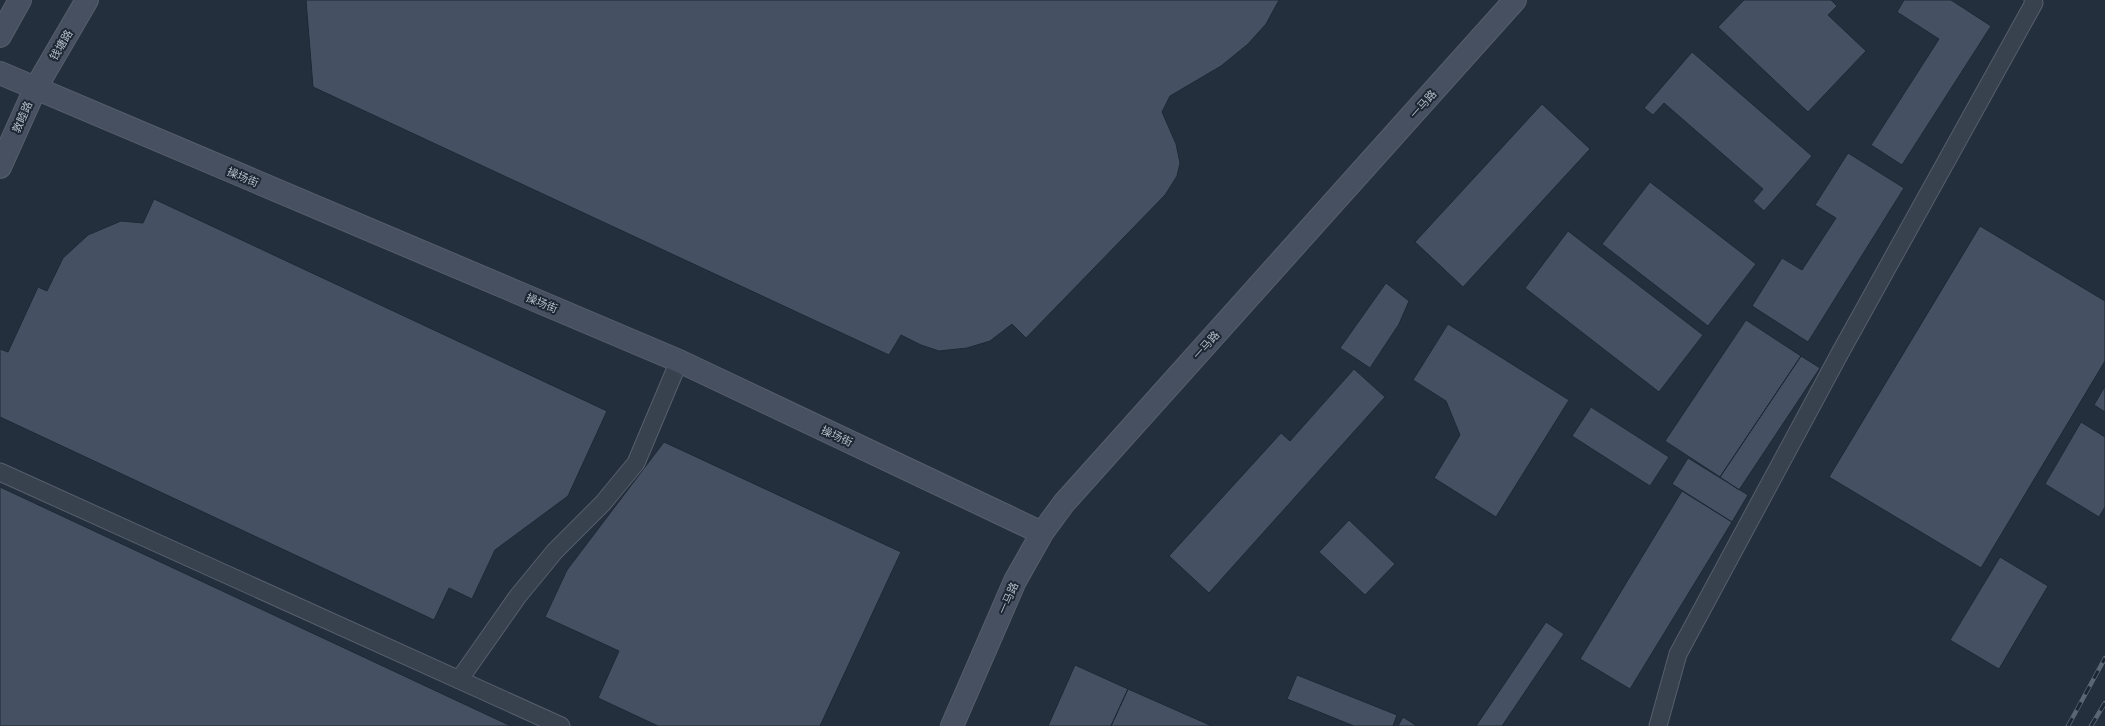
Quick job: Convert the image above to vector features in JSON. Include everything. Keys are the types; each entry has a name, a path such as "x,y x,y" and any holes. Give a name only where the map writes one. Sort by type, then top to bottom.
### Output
{"street":[{"path":"0,36 20,0"},
{"name":"钱塘路","path":"34,89 87,0"},
{"name":"一马路","path":"952,726 1015,580 1042,532 1074,491 1516,0"},
{"name":"操场街","path":"0,73 34,89 679,361 1042,532"},
{"name":"敦睦路","path":"0,167 34,89"}],"lane":[{"path":"1658,726 1678,654 1840,353 2034,3 2033,0"},
{"path":"459,680 518,596 555,551 603,503 636,464 679,361"},
{"path":"0,472 561,726"}],"building":[{"path":"306,0 1279,0 1266,24 1248,44 1221,66 1170,96 1162,112 1176,144 1180,163 1177,176 1165,195 1026,338 1012,324 990,341 967,348 939,351 921,345 901,335 889,355 313,87"},
{"path":"1744,0 1831,0 1837,6 1828,15 1866,51 1808,112 1718,27"},
{"path":"1904,0 1951,0 1991,26 1902,165 1871,145 1939,39 1897,12"},
{"path":"1692,52 1812,156 1764,211 1753,201 1763,189 1664,103 1653,115 1644,108"},
{"path":"1542,104 1590,149 1463,287 1415,242"},
{"path":"1848,153 1904,188 1808,342 1752,306 1782,258 1802,270 1836,218 1815,205"},
{"path":"1650,182 1756,264 1708,326 1602,244"},
{"path":"154,199 607,411 568,496 495,550 472,599 449,588 434,620 0,417 0,349 8,352 38,287 47,291 63,258 88,235 121,221 143,223"},
{"path":"1980,226 2105,301 2105,361 1981,568 1829,477"},
{"path":"1568,231 1703,335 1659,392 1525,288"},
{"path":"1386,283 1409,301 1399,324 1370,368 1340,348"},
{"path":"1746,320 1801,356 1720,477 1665,441"},
{"path":"1448,324 1569,400 1496,517 1434,478 1460,435 1446,401 1413,380"},
{"path":"1801,356 1820,368 1739,490 1720,477"},
{"path":"1354,369 1385,397 1209,593 1169,556 1281,433 1290,441"},
{"path":"2105,386 2105,412 2094,405"},
{"path":"1591,407 1669,457 1650,486 1572,436"},
{"path":"2081,422 2105,437 2105,507 2099,517 2045,484"},
{"path":"664,442 901,552 820,726 658,726 598,698 619,651 545,617 567,570"},
{"path":"1688,458 1748,495 1732,522 1672,484"},
{"path":"0,487 511,726 0,726"},
{"path":"1682,491 1732,522 1630,689 1580,659"},
{"path":"1349,520 1395,564 1365,595 1319,552"},
{"path":"2000,557 2048,586 1999,669 1950,640"},
{"path":"1546,622 1564,634 1502,726 1476,726"},
{"path":"1075,665 1128,689 1111,726 1048,726"},
{"path":"1297,675 1397,715 1393,726 1354,726 1287,699"},
{"path":"1128,689 1212,726 1111,726"},
{"path":"1403,717 1417,726 1398,726"}],"railway":[{"path":"2068,726 2105,658"},
{"path":"2091,726 2105,703"}]}
